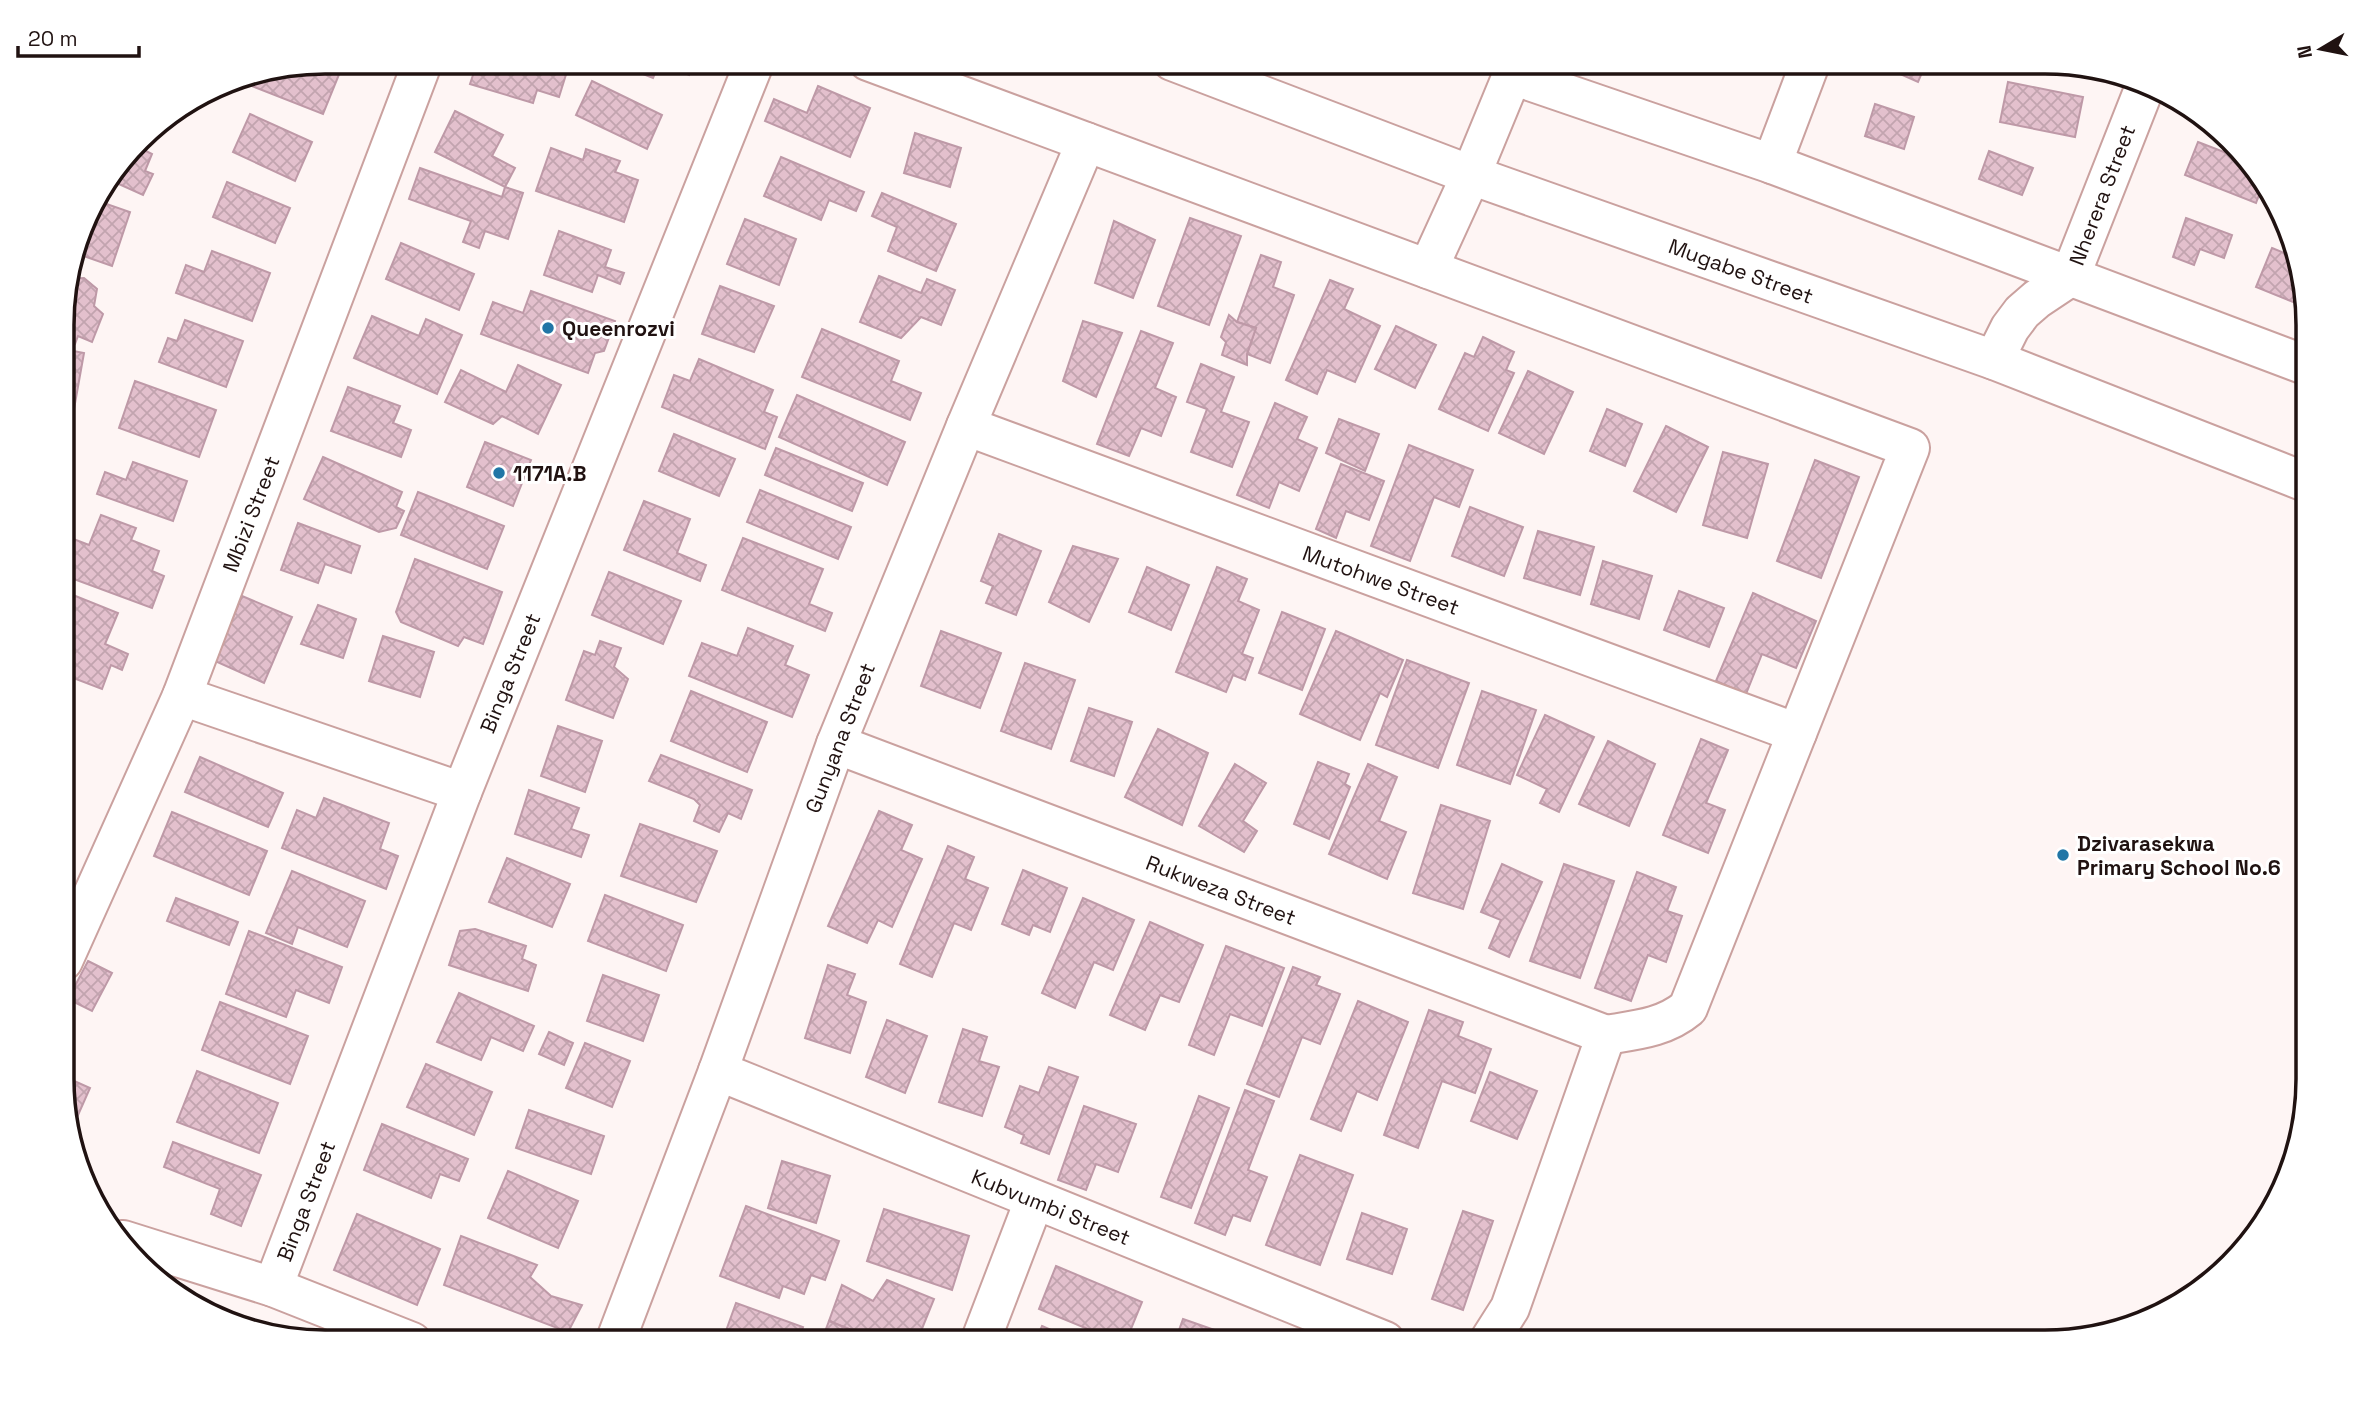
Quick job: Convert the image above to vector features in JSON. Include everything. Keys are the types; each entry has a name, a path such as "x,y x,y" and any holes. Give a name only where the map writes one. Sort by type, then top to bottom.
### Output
{"street":[{"name":"Mbizi Street","path":"74,939 182,696 418,74"},
{"name":"Binga Street","path":"273,1287 462,792 750,74"},
{"path":"903,74 1910,448 1688,1008 1675,1019 1658,1027 1606,1035 1510,1308 1496,1330"},
{"name":"Mugabe Street","path":"1206,74 1471,175 1994,360 2296,478"},
{"path":"1429,270 1513,74"},
{"path":"1531,74 2296,362"},
{"path":"1772,164 1806,74"},
{"name":"Nherera Street","path":"1994,360 2010,328 2022,313 2037,299 2070,277 2142,93"},
{"name":"Gunyana Street","path":"620,1330 718,1071 836,744 1086,142"},
{"name":"Mutohwe Street","path":"966,426 1797,733"},
{"path":"182,696 462,792"},
{"name":"Rukweza Street","path":"836,744 1606,1035"},
{"name":"Kubvumbi Street","path":"718,1071 1348,1330"},
{"path":"985,1330 1034,1201"},
{"path":"136,1245 273,1287 382,1330"}],"building":[{"path":"339,74 323,114 250,85 276,78"},
{"path":"473,74 566,74 559,97 537,90 533,103 470,84"},
{"path":"1900,74 1921,74 1918,82"},
{"path":"592,81 662,115 647,149 576,115"},
{"path":"2008,82 2083,97 2075,137 2000,122"},
{"path":"818,86 870,108 850,157 765,121 774,99 807,113"},
{"path":"1875,104 1914,117 1904,149 1865,136"},
{"path":"455,111 503,135 492,156 515,168 505,187 435,152"},
{"path":"250,114 312,142 295,181 233,152"},
{"path":"915,133 961,148 950,187 904,173"},
{"path":"2198,142 2229,154 2260,194 2256,203 2185,175"},
{"path":"551,148 583,160 586,149 620,161 615,172 638,180 624,222 536,191"},
{"path":"144,150 152,154 145,171 153,174 143,195 117,183"},
{"path":"1989,151 2033,168 2022,195 1979,179"},
{"path":"781,157 864,192 856,211 829,200 821,220 764,196"},
{"path":"420,168 502,197 505,187 523,193 508,239 485,231 479,248 463,242 471,221 409,199"},
{"path":"227,182 290,208 275,243 213,217"},
{"path":"882,193 956,224 936,271 888,251 897,227 872,216"},
{"path":"105,203 130,212 112,266 83,256"},
{"path":"1190,218 1241,236 1209,325 1158,306"},
{"path":"2186,218 2232,235 2224,258 2200,249 2194,265 2173,257"},
{"path":"745,219 796,239 779,285 727,264"},
{"path":"1114,221 1155,240 1133,298 1095,283"},
{"path":"559,231 611,250 605,267 624,273 620,284 598,275 592,292 544,275"},
{"path":"401,243 474,274 459,310 386,279"},
{"path":"2272,248 2286,254 2295,303 2256,287"},
{"path":"212,251 270,273 252,321 176,293 186,265 204,272"},
{"path":"1261,255 1281,262 1273,287 1294,295 1270,363 1247,354 1256,328 1237,322"},
{"path":"879,276 921,293 927,279 955,290 941,325 921,317 901,338 860,322"},
{"path":"78,278 84,278 97,289 94,306 103,314 92,342 78,336 75,344 74,308"},
{"path":"1330,280 1353,289 1344,309 1380,326 1355,382 1327,370 1317,394 1286,380"},
{"path":"720,286 774,306 754,352 702,334"},
{"name":"Queenrozvi","path":"531,291 615,321 604,351 595,353 588,373 481,334 493,302 523,313"},
{"path":"1229,315 1237,322 1256,328 1247,354 1247,365 1222,355 1226,342 1221,337"},
{"path":"372,316 419,336 426,319 462,335 437,394 354,358"},
{"path":"185,320 243,341 226,387 159,362 168,338 177,341"},
{"path":"1083,321 1122,333 1096,397 1063,381"},
{"path":"1396,326 1436,345 1415,388 1375,369"},
{"path":"822,329 899,361 891,381 921,393 910,420 802,377"},
{"path":"1141,331 1173,343 1155,388 1176,397 1161,436 1141,428 1129,456 1097,444"},
{"path":"1483,337 1514,352 1506,370 1514,373 1488,431 1439,409 1465,353 1474,357"},
{"path":"74,351 84,353 74,409"},
{"path":"699,359 773,390 764,412 777,417 765,449 662,407 674,375 690,381"},
{"path":"1201,364 1234,377 1221,412 1249,422 1232,467 1191,452 1207,409 1187,402"},
{"path":"518,365 561,385 538,434 502,416 493,424 445,402 461,370 506,392"},
{"path":"1528,371 1573,392 1544,454 1499,433"},
{"path":"135,381 216,410 199,457 119,428"},
{"path":"348,387 400,406 393,423 411,430 401,457 331,431"},
{"path":"797,395 905,442 887,485 779,437"},
{"path":"1275,403 1307,417 1297,439 1317,448 1299,491 1279,482 1269,508 1237,495"},
{"path":"1607,409 1642,424 1625,466 1590,451"},
{"path":"1339,419 1379,434 1365,471 1326,453"},
{"path":"1666,426 1708,447 1676,512 1634,491"},
{"path":"674,434 735,459 719,496 659,471"},
{"name":"1171A.B","path":"485,442 531,460 513,506 467,487"},
{"path":"1409,445 1473,470 1459,507 1434,497 1410,561 1371,546"},
{"path":"776,448 863,483 852,511 765,475"},
{"path":"1723,452 1768,464 1747,538 1703,525"},
{"path":"323,457 402,492 396,507 404,511 396,528 379,532 304,499"},
{"path":"1815,460 1859,477 1821,578 1777,561"},
{"path":"133,462 187,481 173,521 97,494 105,472 126,480"},
{"path":"1341,464 1384,481 1369,520 1346,511 1336,538 1316,529"},
{"path":"760,490 851,527 838,559 747,522"},
{"path":"418,492 504,526 487,569 401,535"},
{"path":"644,501 690,519 677,553 706,565 700,581 624,550"},
{"path":"1470,507 1523,527 1504,576 1452,556"},
{"path":"101,515 136,528 131,540 159,551 152,571 164,576 152,608 74,579 74,539 89,545"},
{"path":"298,523 360,546 351,573 325,564 318,583 281,570"},
{"path":"1538,531 1594,547 1580,595 1524,578"},
{"path":"999,534 1041,551 1016,615 986,603 993,586 981,581"},
{"path":"743,538 823,569 809,604 832,613 825,631 722,590"},
{"path":"1073,546 1118,559 1089,622 1049,602"},
{"path":"415,559 502,592 483,644 464,637 458,646 401,622 396,612"},
{"path":"1603,561 1652,576 1639,619 1591,604"},
{"path":"1147,567 1189,585 1171,630 1129,612"},
{"path":"1217,567 1247,579 1238,601 1259,610 1242,654 1253,658 1245,680 1233,675 1226,692 1176,672"},
{"path":"609,572 681,601 663,644 592,615"},
{"path":"1679,591 1724,608 1709,647 1664,630"},
{"path":"1753,593 1816,621 1796,668 1762,654 1746,694 1716,681"},
{"path":"74,595 118,613 105,644 128,654 122,670 111,665 102,689 74,678"},
{"path":"242,596 292,617 264,683 215,661"},
{"path":"318,605 356,619 343,658 301,644"},
{"path":"1282,612 1325,629 1302,690 1259,673"},
{"path":"748,628 793,646 785,665 809,675 792,717 689,676 702,643 737,656"},
{"path":"941,631 1001,653 980,708 921,686"},
{"path":"1336,631 1403,660 1387,697 1380,693 1360,740 1300,714"},
{"path":"383,636 434,652 420,697 369,681"},
{"path":"600,641 621,648 614,667 628,679 613,718 566,700 584,651 595,655"},
{"path":"1407,660 1469,683 1438,768 1376,745"},
{"path":"1025,663 1075,680 1051,749 1001,731"},
{"path":"691,691 767,722 747,772 671,741"},
{"path":"1482,691 1536,710 1510,784 1457,765"},
{"path":"1089,708 1132,722 1114,776 1071,761"},
{"path":"1545,715 1594,737 1559,812 1540,803 1547,789 1517,775"},
{"path":"558,726 602,741 585,792 541,776"},
{"path":"1158,729 1208,753 1182,825 1125,797"},
{"path":"1701,739 1728,750 1706,803 1725,810 1708,853 1663,835"},
{"path":"1608,741 1655,764 1629,826 1579,804"},
{"path":"661,755 752,790 741,819 728,813 719,832 694,821 700,805 694,799 649,781"},
{"path":"200,757 283,793 268,827 185,792"},
{"path":"1318,762 1349,774 1345,784 1350,787 1329,839 1294,824"},
{"path":"1235,764 1266,783 1243,821 1257,831 1244,852 1199,826"},
{"path":"1368,764 1397,777 1379,821 1406,832 1387,879 1329,854"},
{"path":"529,790 579,808 571,829 589,835 581,857 515,834"},
{"path":"324,798 389,823 380,849 398,856 386,889 282,848 297,810 316,818"},
{"path":"1441,805 1490,821 1463,909 1413,893"},
{"path":"879,811 912,825 901,850 922,859 892,927 878,920 867,943 828,926"},
{"path":"172,812 267,851 249,895 154,856"},
{"path":"640,824 717,851 696,902 621,876"},
{"path":"948,846 974,857 965,879 988,888 971,930 954,923 932,977 900,964"},
{"path":"507,858 570,884 552,927 489,902"},
{"path":"1502,864 1542,882 1509,957 1489,948 1501,920 1481,912"},
{"path":"1564,864 1614,881 1580,978 1530,961"},
{"path":"1023,870 1067,888 1050,932 1033,925 1029,935 1002,924"},
{"path":"292,871 365,901 347,947 298,927 292,944 266,933"},
{"path":"1637,872 1676,887 1667,911 1682,916 1666,962 1648,955 1631,1001 1595,988"},
{"path":"605,895 683,925 666,971 588,941"},
{"path":"176,898 238,922 229,945 167,921"},
{"path":"1083,898 1134,920 1113,970 1094,962 1075,1008 1042,993"},
{"path":"1150,922 1203,945 1179,1002 1160,995 1145,1030 1110,1015"},
{"path":"475,929 526,946 522,959 536,965 528,991 449,965 460,931"},
{"path":"249,931 342,967 329,1003 296,990 286,1017 226,994"},
{"path":"1226,946 1284,968 1262,1026 1230,1014 1214,1055 1189,1045"},
{"path":"88,961 112,973 92,1011 74,1002 74,988"},
{"path":"828,965 855,974 847,995 866,1002 850,1053 805,1038"},
{"path":"1293,967 1320,977 1316,985 1340,994 1320,1044 1302,1037 1279,1097 1247,1084"},
{"path":"603,975 659,995 643,1041 587,1021"},
{"path":"459,993 534,1026 523,1051 491,1037 481,1060 437,1042"},
{"path":"1358,1001 1408,1022 1377,1100 1357,1091 1341,1131 1311,1119"},
{"path":"220,1002 308,1036 290,1084 202,1050"},
{"path":"1429,1010 1463,1022 1458,1036 1491,1049 1475,1093 1442,1081 1418,1148 1384,1135"},
{"path":"887,1020 927,1036 905,1093 866,1077"},
{"path":"963,1029 987,1037 979,1061 999,1067 982,1116 939,1102"},
{"path":"549,1032 573,1043 564,1065 539,1054"},
{"path":"585,1043 630,1061 612,1107 566,1088"},
{"path":"426,1064 492,1092 474,1135 407,1107"},
{"path":"1049,1067 1078,1077 1049,1154 1021,1143 1024,1135 1005,1127 1020,1086 1039,1093"},
{"path":"197,1071 278,1103 259,1153 177,1122"},
{"path":"1490,1072 1537,1091 1517,1139 1471,1121"},
{"path":"74,1081 90,1088 77,1118"},
{"path":"1245,1090 1274,1101 1248,1170 1267,1177 1250,1221 1233,1215 1225,1235 1195,1223"},
{"path":"1199,1096 1229,1108 1191,1208 1161,1197"},
{"path":"1084,1106 1136,1124 1118,1172 1096,1164 1086,1190 1058,1180"},
{"path":"529,1110 604,1136 591,1174 516,1148"},
{"path":"382,1124 468,1159 459,1181 440,1174 431,1198 364,1170"},
{"path":"173,1142 261,1175 241,1226 211,1214 220,1189 164,1167"},
{"path":"1300,1155 1353,1175 1320,1265 1266,1245"},
{"path":"782,1161 830,1176 816,1223 768,1208"},
{"path":"508,1171 578,1201 558,1248 488,1218"},
{"path":"746,1206 839,1241 825,1280 811,1275 804,1294 783,1286 779,1298 720,1276"},
{"path":"884,1209 969,1236 952,1290 867,1261"},
{"path":"1463,1211 1493,1221 1463,1310 1432,1299"},
{"path":"1362,1213 1407,1229 1392,1274 1347,1259"},
{"path":"357,1214 440,1249 417,1305 334,1270"},
{"path":"461,1236 537,1265 530,1277 551,1296 582,1305 569,1330 563,1330 444,1285"},
{"path":"1056,1266 1142,1302 1131,1330 1090,1330 1039,1309"},
{"path":"887,1280 934,1299 921,1330 851,1330 829,1321 842,1285 873,1301"},
{"path":"736,1303 803,1327 802,1330 726,1330"},
{"path":"1183,1319 1214,1330 1179,1330"},
{"path":"829,1321 851,1330 826,1330"}],"place":[{"name":"Queenrozvi","path":"548,328"},
{"name":"1171A.B","path":"499,473"},
{"name":"Dzivarasekwa Primary School No.6","path":"2063,855"}]}
